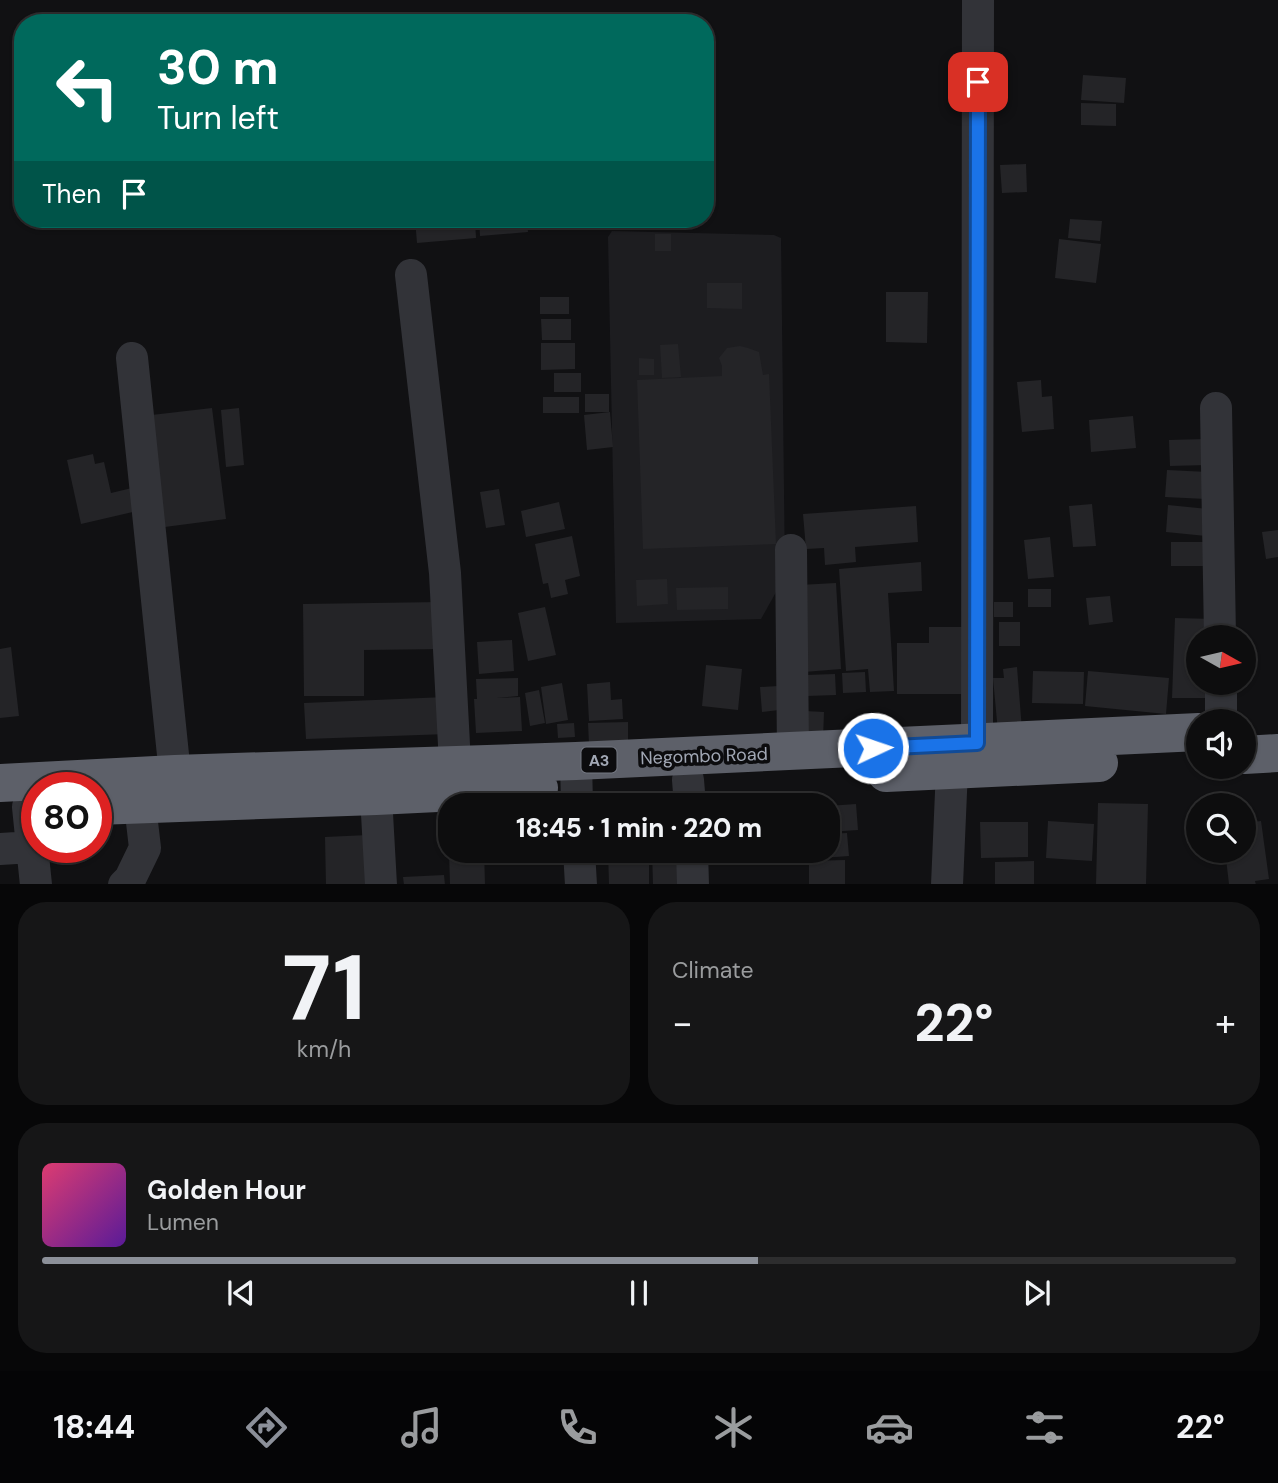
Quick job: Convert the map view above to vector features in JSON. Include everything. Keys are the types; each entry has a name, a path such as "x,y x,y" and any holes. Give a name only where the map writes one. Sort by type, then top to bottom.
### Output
{"highway":[{"path":"1256,728 1278,727"},
{"name":"Negombo Road","path":"16,801 175,774 455,764 576,784 689,792 965,757 1186,733"},
{"name":"Negombo Road","path":"112,806 376,796 576,784 793,752 965,757 1186,757"},
{"path":"1256,753 1278,752"}],"street":[{"path":"947,884 965,757 978,0"},
{"path":"411,275 445,573 455,764"},
{"path":"132,358 175,774"},
{"path":"1216,408 1220,625"},
{"path":"791,550 793,752"},
{"path":"376,796 381,884"},
{"path":"124,884 130,879 145,848 140,805"},
{"path":"0,849 21,848"},
{"path":"34,863 36,884"},
{"path":"580,863 581,884"},
{"path":"692,863 693,884"}],"shaded area":[{"path":"612,231 774,235 781,238 785,576 761,619 616,623 608,237"}],"building":[{"path":"1083,75 1126,78 1124,103 1081,100"},
{"path":"1081,103 1116,104 1116,126 1081,125"},
{"path":"1026,164 1027,192 1002,193 1000,165"},
{"path":"1070,219 1102,221 1100,241 1068,238"},
{"path":"416,228 475,228 476,238 417,243"},
{"path":"480,228 528,228 528,232 480,236"},
{"path":"655,234 671,234 671,251 655,251"},
{"path":"1059,239 1101,244 1096,283 1055,278"},
{"path":"707,283 742,283 742,309 707,308"},
{"path":"886,292 928,292 927,343 886,342"},
{"path":"540,297 569,297 569,314 540,314"},
{"path":"541,319 571,319 571,340 542,340"},
{"path":"541,343 575,343 575,369 541,370"},
{"path":"678,344 681,377 662,378 660,345"},
{"path":"740,346 759,352 763,375 769,374 776,544 643,549 637,380 722,376 719,358 727,348"},
{"path":"639,358 654,359 654,375 639,375"},
{"path":"554,373 581,373 581,392 554,392"},
{"path":"1041,380 1042,397 1052,396 1054,429 1022,432 1017,382"},
{"path":"585,394 609,394 609,412 585,412"},
{"path":"543,397 579,397 579,413 543,413"},
{"path":"212,408 226,519 157,528 143,416"},
{"path":"239,408 244,465 226,467 221,410"},
{"path":"610,412 613,447 587,450 584,415"},
{"path":"1133,416 1136,448 1091,452 1089,420"},
{"path":"1206,439 1207,465 1170,466 1169,440"},
{"path":"93,454 95,464 104,462 111,493 132,488 137,511 81,524 67,460"},
{"path":"1167,470 1208,472 1206,499 1165,497"},
{"path":"499,489 505,525 486,528 480,492"},
{"path":"559,502 565,529 526,537 521,511"},
{"path":"1092,504 1096,546 1073,547 1069,506"},
{"path":"1168,505 1208,509 1206,536 1166,532"},
{"path":"916,506 918,542 855,547 856,562 825,565 824,548 806,549 803,514"},
{"path":"1278,530 1278,557 1266,559 1262,532"},
{"path":"572,536 580,576 565,580 568,594 551,598 548,583 543,584 535,544"},
{"path":"1050,537 1054,577 1028,579 1024,540"},
{"path":"1171,542 1207,542 1207,566 1171,566"},
{"path":"921,562 922,591 888,593 894,691 870,692 868,669 846,671 839,569"},
{"path":"667,579 668,604 637,606 636,580"},
{"path":"836,583 841,669 804,672 800,585"},
{"path":"728,587 728,609 677,610 676,588"},
{"path":"1028,589 1051,589 1051,607 1028,607"},
{"path":"1110,596 1113,622 1089,625 1086,598"},
{"path":"442,602 442,649 364,650 364,696 304,696 303,604"},
{"path":"994,602 1013,602 1013,617 994,617"},
{"path":"545,607 556,655 528,661 518,613"},
{"path":"1175,618 1214,619 1214,625 1186,625 1186,695 1211,695 1211,698 1172,698"},
{"path":"999,622 1020,622 1020,646 999,646"},
{"path":"929,627 967,627 967,694 897,694 897,643 929,643"},
{"path":"512,640 514,671 479,674 477,642"},
{"path":"11,647 19,716 0,718 0,649"},
{"path":"706,665 742,669 738,710 702,706"},
{"path":"1017,667 1022,730 998,732 993,678 1004,678 1003,669"},
{"path":"1033,671 1084,672 1083,704 1032,703"},
{"path":"1088,671 1169,678 1166,714 1085,706"},
{"path":"865,672 866,692 843,693 842,673"},
{"path":"835,674 836,695 807,696 806,675"},
{"path":"518,678 518,696 496,698 520,697 522,731 476,733 476,679"},
{"path":"610,682 611,700 622,699 623,719 589,721 587,684"},
{"path":"562,683 568,720 546,724 541,687"},
{"path":"778,686 779,710 762,712 760,687"},
{"path":"539,690 545,723 530,726 525,693"},
{"path":"446,697 448,734 306,739 304,703"},
{"path":"805,711 824,712 823,739 804,738"},
{"path":"628,722 628,742 589,744 588,723"},
{"path":"574,723 575,737 558,738 557,724"},
{"path":"1098,803 1148,804 1146,884 1096,884"},
{"path":"856,804 858,830 840,831 840,805"},
{"path":"1048,821 1094,824 1092,861 1046,858"},
{"path":"1261,821 1269,879 1255,881 1256,884 1229,884 1227,863 1256,863 1256,822"},
{"path":"980,822 1028,822 1028,857 981,858"},
{"path":"840,833 847,833 849,856 840,857"},
{"path":"368,835 370,884 326,884 325,837"},
{"path":"840,860 845,860 845,884 809,884 809,863 840,863"},
{"path":"1034,861 1034,884 995,884 995,862"},
{"path":"449,863 484,863 485,884 450,884"},
{"path":"608,863 649,863 649,884 609,884"},
{"path":"652,863 681,863 682,884 653,884"},
{"path":"444,875 445,884 404,884 403,877"}],"route":[{"path":"873,748 977,743 978,82"}]}
